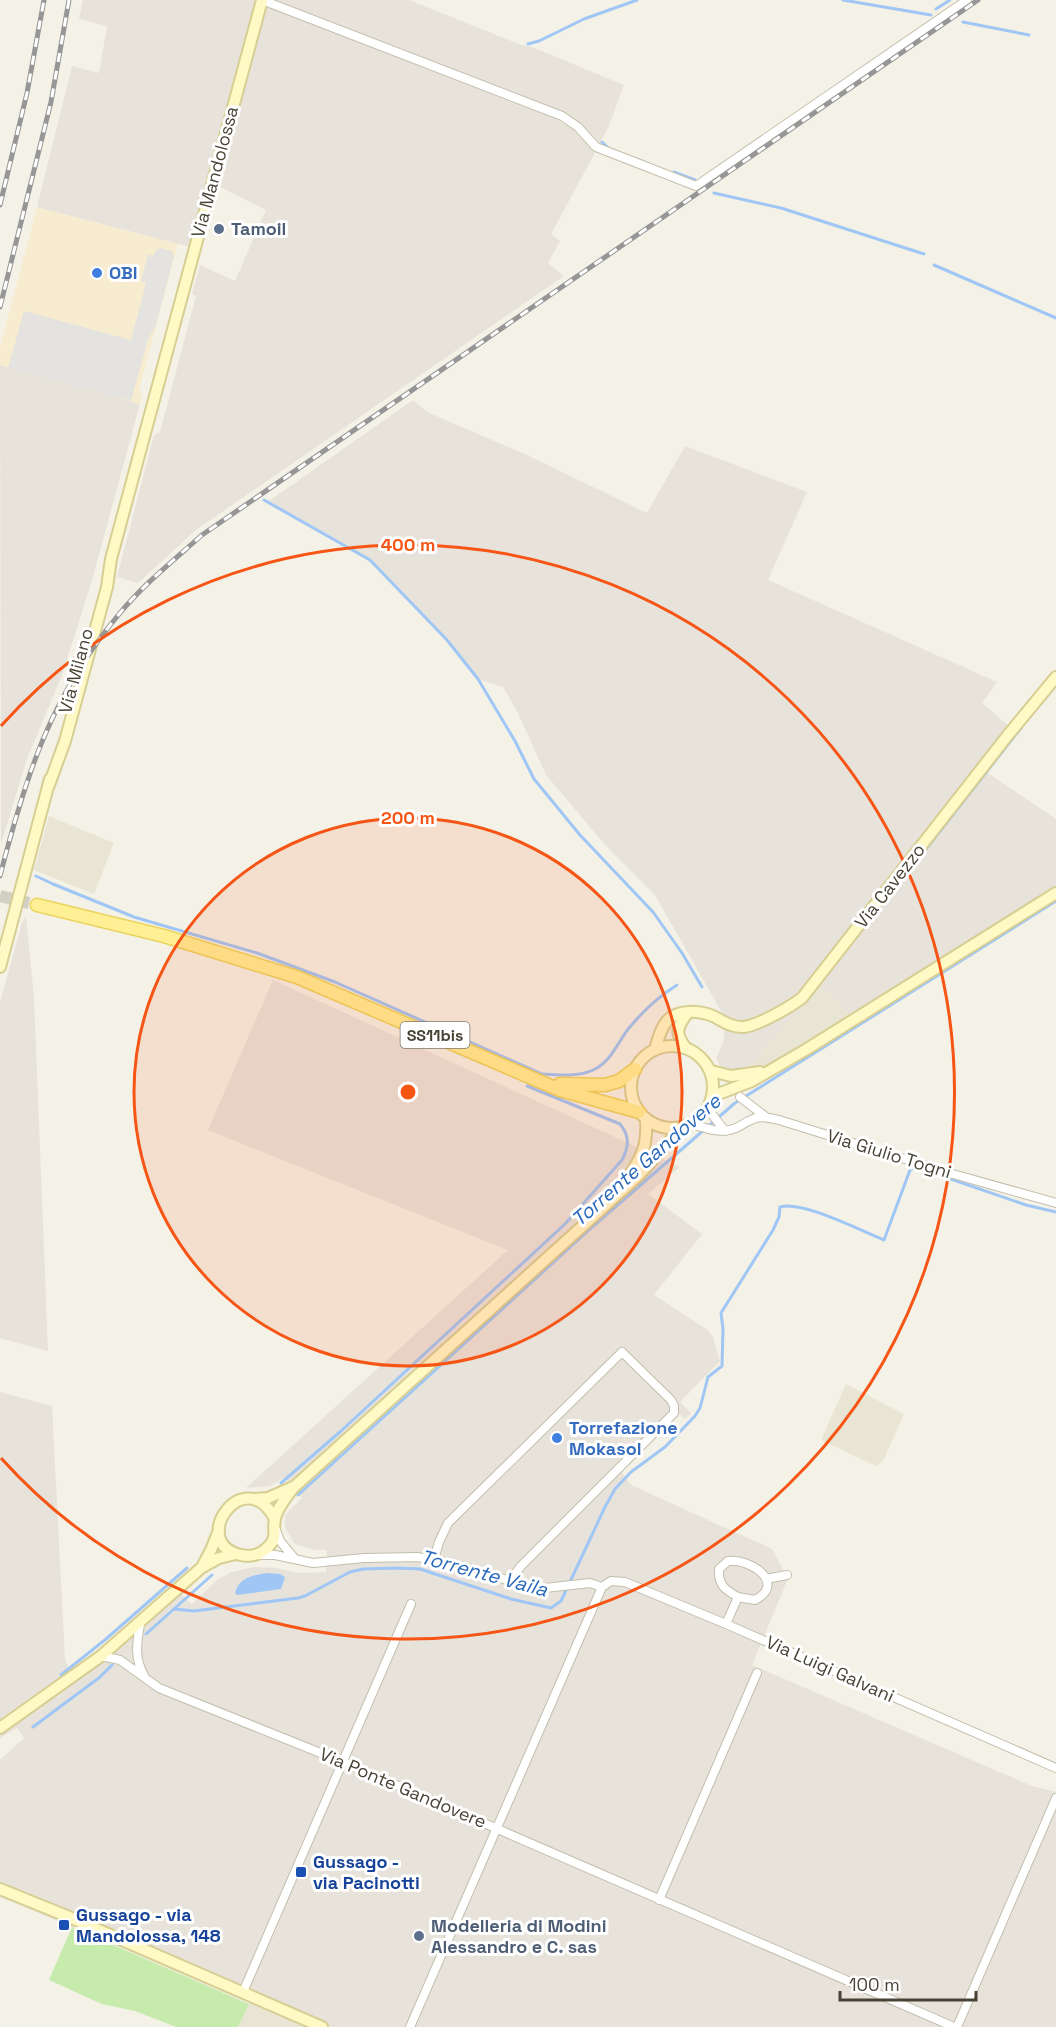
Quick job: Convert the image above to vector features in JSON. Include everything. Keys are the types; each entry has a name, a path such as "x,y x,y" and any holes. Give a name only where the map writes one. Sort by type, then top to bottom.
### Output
{"main road":[{"name":"Via Mandolossa","path":"150,415 262,0"},
{"name":"Via Milano","path":"0,967 49,785 65,741 107,587 111,560 150,415"},
{"name":"Via Cavezzo","path":"688,1012 710,1015 734,1026 745,1027 802,998 1056,677"},
{"path":"219,1530 221,1540 236,1554 257,1555 266,1549 273,1540 275,1524 282,1503 294,1487 639,1175 711,1105 895,995 1056,893"},
{"name":"SS11bis","path":"36,904 174,939 297,977 560,1090 643,1116"},
{"path":"686,1048 678,1038 678,1029 688,1012"},
{"path":"655,1049 667,1020 677,1014 688,1012"},
{"path":"690,1126 665,1128 657,1126 643,1116 632,1099 631,1089 635,1069 640,1060 655,1049 673,1045 700,1055 711,1071 714,1083 711,1105"},
{"name":"SS11bis","path":"539,1080 573,1086 605,1085 619,1081 635,1069"},
{"path":"711,1071 731,1076 769,1069"},
{"path":"617,1194 645,1147 647,1137 643,1116"},
{"path":"201,1568 219,1530 224,1510 232,1503 268,1498 294,1487"},
{"path":"252,1499 262,1503 270,1510 275,1524"},
{"path":"0,1728 101,1656 201,1568 219,1558 236,1554"},
{"path":"0,1889 322,2027"}],"street":[{"path":"262,0 562,116 578,127 596,147 696,186 966,0"},
{"name":"Via Giulio Togni","path":"740,1097 766,1117 1056,1203"},
{"path":"711,1105 724,1131"},
{"path":"690,1126 724,1131 732,1130 752,1119 766,1117"},
{"path":"434,1559 448,1524 622,1352 672,1400 674,1413 520,1566 509,1582"},
{"path":"275,1524 280,1540 295,1558"},
{"name":"Via Luigi Galvani","path":"257,1555 275,1555 313,1563 364,1558 434,1559 536,1589 590,1583 602,1587 611,1581 625,1582 1056,1768"},
{"path":"728,1561 740,1561 751,1566 763,1573 766,1579 765,1592 760,1597 748,1600 738,1597 728,1592 720,1582 719,1569 728,1561"},
{"path":"766,1579 787,1575"},
{"path":"410,2027 602,1587"},
{"path":"726,1624 738,1597"},
{"path":"243,1992 411,1604"},
{"path":"140,1624 137,1647 138,1666 146,1679"},
{"name":"Via Ponte Gandovere","path":"101,1656 120,1660 159,1688 343,1762 956,2027"},
{"path":"659,1900 757,1673"},
{"path":"956,2027 1056,1798"}],"shaded area":[{"path":"83,0 257,0 190,247 37,207 72,66 99,73 107,26 79,19"},
{"path":"273,0 409,0 624,85 609,126 600,143 576,120"},
{"path":"267,6 555,119 574,129 595,153 551,234 560,241 548,263 564,276 196,530 138,583 117,577 154,435 160,432 196,296 192,294 200,265 235,281 266,210 218,186"},
{"path":"37,207 178,244 139,390 142,394 140,404 0,365 0,347"},
{"path":"161,248 172,251 174,256 156,325 148,340 131,401 8,368 24,311 131,340 146,283 141,281 148,254 153,256 156,250"},
{"path":"0,365 140,404 91,584 62,675 27,759 1,844"},
{"path":"413,400 427,412 527,455 647,513 685,446 807,492 768,580 997,682 982,703 1010,727 979,767 1056,819 1056,890 851,1017 828,992 818,986 745,1072 722,1070 716,1058 723,1043 726,1020 655,895 606,846 546,775 517,711 503,687 480,680 447,640 370,559 269,501"},
{"path":"49,816 114,843 94,894 34,870"},
{"path":"26,916 34,997 48,1351 0,1338 0,1002 22,923"},
{"path":"273,980 680,1167 648,1194 702,1234 654,1295 708,1330 713,1337 720,1361 680,1402 691,1413 685,1419 678,1413 621,1471 631,1485 772,1549 788,1579 752,1665 1032,1786 1056,1792 1056,2027 331,2027 77,1914 72,1927 0,1897 0,1760 24,1738 17,1728 0,1738 0,1392 52,1406 65,1659 73,1679 178,1592 192,1604 218,1579 232,1572 254,1567 276,1568 298,1573 326,1572 327,1550 314,1550 295,1544 285,1528 285,1515 302,1498 285,1477 270,1486 246,1488 508,1250 208,1130"},
{"path":"818,986 828,992 851,1017 801,1048 754,1071 745,1072"},
{"path":"846,1384 904,1414 883,1461 876,1466 821,1440"},
{"path":"254,1992 316,2020 331,2027 238,2027"}],"green space":[{"path":"72,1927 249,2004 238,2027 176,2027 135,2011 102,2004 49,1980"}],"water":[{"path":"268,1573 285,1577 281,1589 237,1595 235,1593 243,1580"}],"waterway":[{"path":"528,44 584,19 637,0"},
{"path":"843,0 931,15"},
{"path":"936,9 950,0"},
{"path":"963,22 1029,35"},
{"path":"602,142 608,148"},
{"path":"637,159 646,163"},
{"path":"674,172 695,180"},
{"path":"714,193 781,208 924,254"},
{"path":"934,265 1056,318"},
{"path":"264,500 370,560 447,640 478,679 515,741 534,779 580,835 653,912 682,953 702,987"},
{"path":"901,881 1021,728"},
{"path":"36,876 134,917 257,953 335,982 542,1074 574,1075 599,1067 640,1016 657,999 677,985"},
{"name":"Torrente Gandovere","path":"298,1495 590,1229 735,1103 1056,901"},
{"path":"281,1483 341,1431 565,1224 622,1160 627,1142 626,1133 620,1124 527,1086"},
{"name":"Torrente Vaila","path":"174,1609 194,1611 298,1598 350,1572 363,1569 397,1568 420,1569 511,1599 551,1608 561,1601 615,1489 631,1472 665,1447 700,1408 708,1377 722,1366 721,1313 773,1230 779,1217 780,1207 790,1206 817,1212 884,1240 910,1170 916,1167 1026,1205 1056,1212"},
{"path":"61,1675 187,1568"},
{"name":"Torrente Gandovere","path":"146,1634 212,1575"},
{"name":"Torrente Gandovere","path":"33,1727 100,1677 112,1665"}],"tunnel":[{"path":"0,896 37,905"}],"railway":[{"path":"0,205 27,93 44,0"},
{"path":"0,307 51,102 69,0"},
{"path":"0,876 31,770 44,737 76,674 120,613 170,563 202,535 978,0"}],"place":[{"name":"Tamoil","path":"219,229"},
{"name":"OBI","path":"97,273"},
{"name":"Torrefazione Mokasol","path":"557,1438"},
{"name":"Gussago - via Pacinotti","path":"301,1872"},
{"name":"Gussago - via Mandolossa, 148","path":"64,1925"},
{"name":"Modelleria di Modini Alessandro e C. sas","path":"419,1936"}]}
